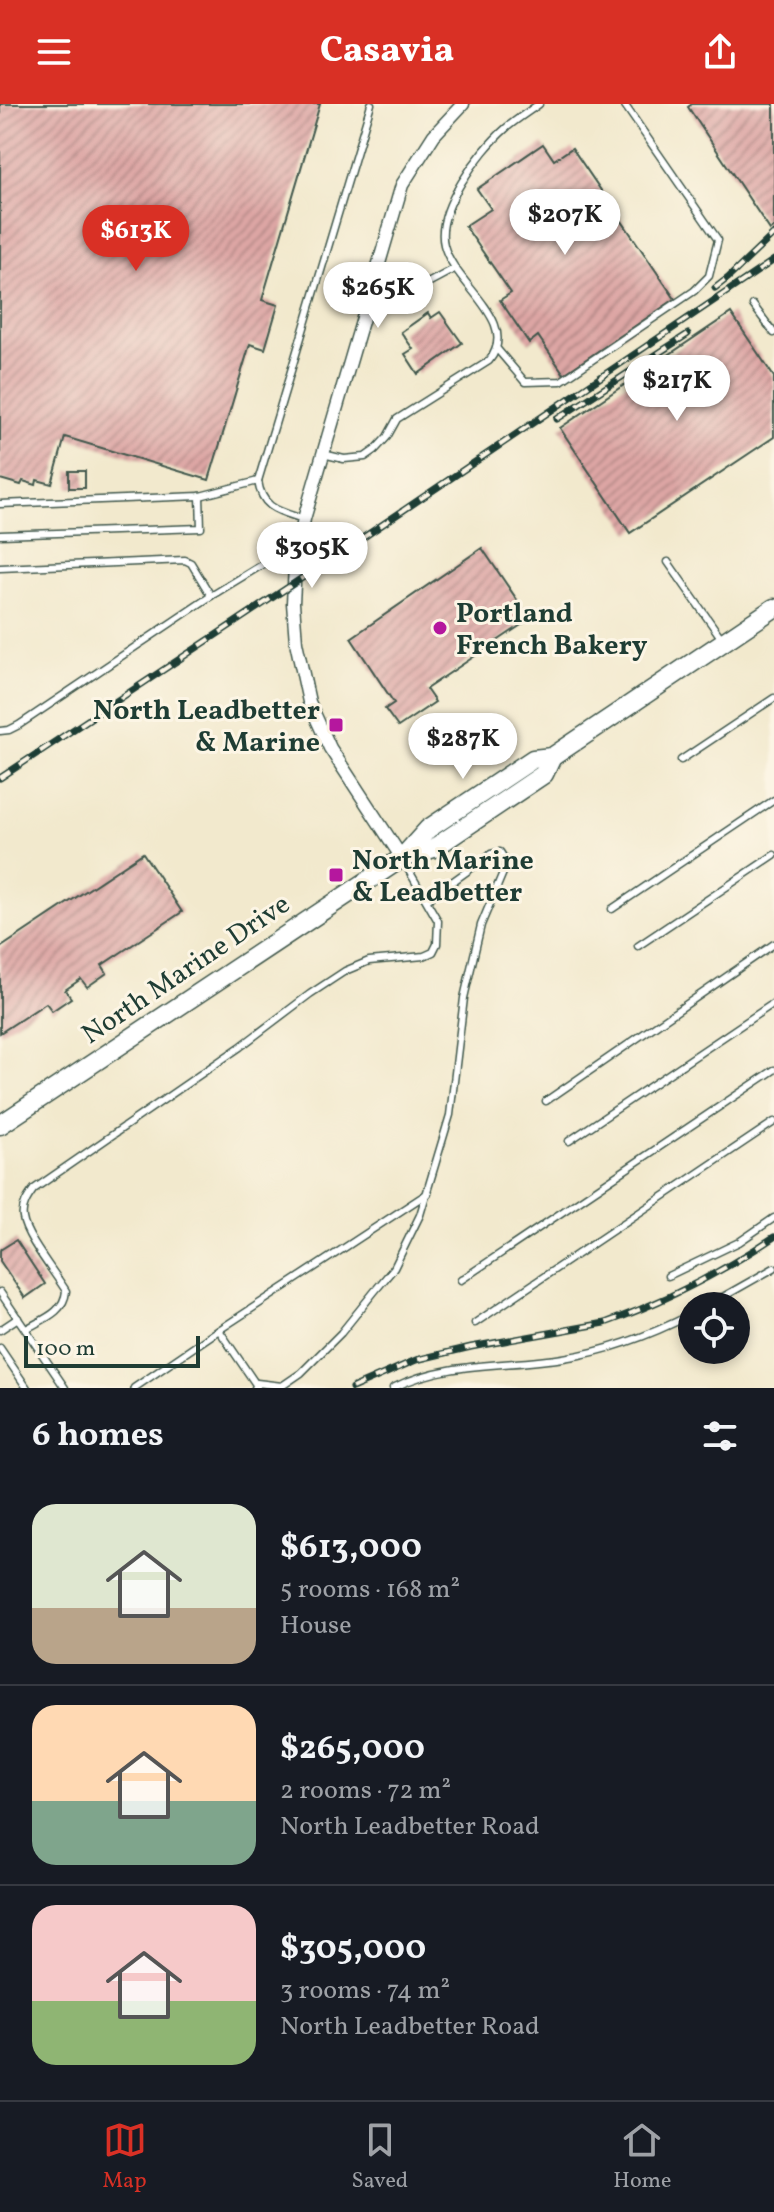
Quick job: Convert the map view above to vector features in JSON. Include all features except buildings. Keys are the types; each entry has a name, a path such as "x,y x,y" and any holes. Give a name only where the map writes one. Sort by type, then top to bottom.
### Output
{"main road":[{"name":"North Marine Drive","path":"0,1125 402,858 434,848 544,774 552,757 774,608"}],"street":[{"path":"402,858 330,748 309,702 296,642 293,603 304,519 402,185 434,135 463,104"}],"lane":[{"path":"304,519 268,505 261,496 258,481 371,104"},
{"path":"323,454 344,459 365,457 387,437 397,419 489,361 497,349 499,341 492,316 454,269 443,242 443,227 452,199 476,159 506,128 539,104"},
{"path":"497,349 525,382 561,381 694,291 709,276 718,240 624,104"},
{"path":"374,283 411,292 454,269"},
{"path":"753,305 774,333"},
{"path":"0,504 200,496 258,481"},
{"path":"0,535 201,528 200,496"},
{"path":"0,731 19,725 270,560 297,555"},
{"path":"0,568 185,560 191,563 211,596"},
{"path":"668,562 724,642"},
{"path":"681,760 774,698"},
{"path":"612,909 774,800"},
{"path":"219,1330 256,1387 257,1383 282,1386 301,1373 341,1333 394,1268 420,1215 450,1115 464,998 481,925 507,863 500,852 491,854 427,900"},
{"path":"638,946 774,855"},
{"path":"26,1329 58,1311 65,1302 66,1291 27,1231 23,1219 27,1198 34,1189 345,971 369,961 424,956 433,952 437,944 438,921 402,858"},
{"path":"546,1101 774,944"},
{"path":"569,1141 774,1003"},
{"path":"461,1280 774,1070"},
{"path":"475,1323 774,1122"},
{"path":"134,1388 428,1193"},
{"path":"668,1276 739,1242 774,1218"},
{"path":"732,1292 774,1268"},
{"path":"0,1292 65,1388"},
{"path":"0,1330 18,1318"},
{"path":"393,1388 468,1366 558,1359 611,1348 654,1334 678,1321"},
{"path":"0,1348 27,1388"}],"railway":[{"path":"715,288 774,234"},
{"path":"0,778 774,260"},
{"path":"557,419 688,334"},
{"path":"352,1388 416,1360 605,1323 692,1285 774,1237"}],"place":[{"name":"Portland French Bakery","path":"440,628"},
{"name":"North Leadbetter & Marine","path":"336,725"},
{"name":"North Marine & Leadbetter","path":"336,875"}]}
